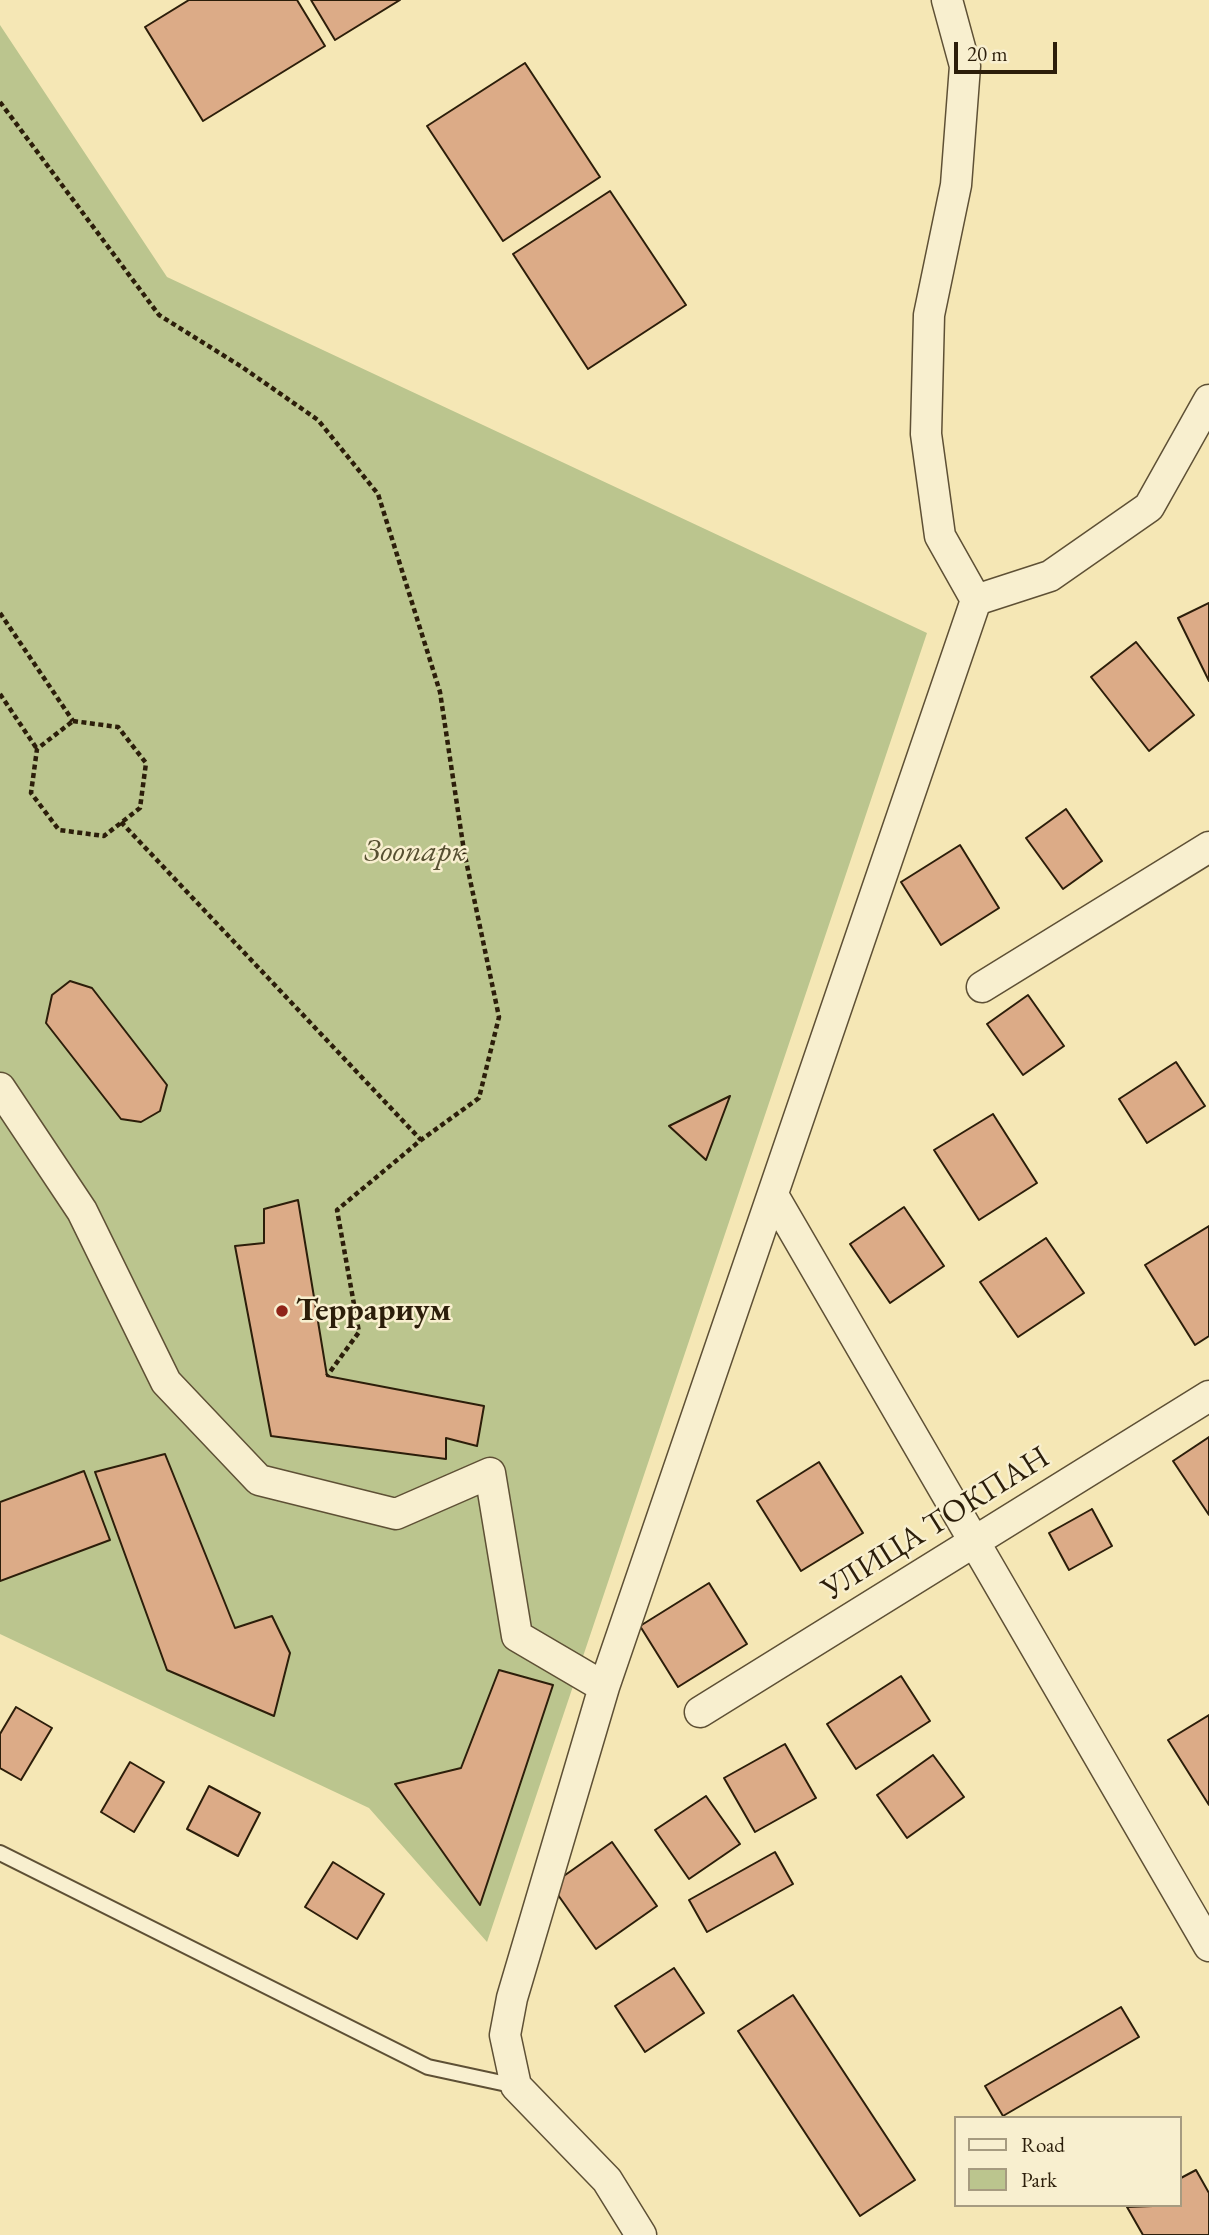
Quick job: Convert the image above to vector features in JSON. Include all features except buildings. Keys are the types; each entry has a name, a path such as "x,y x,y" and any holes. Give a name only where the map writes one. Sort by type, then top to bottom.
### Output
{"street":[{"path":"641,2235 607,2180 516,2086 506,2035 512,1998 604,1687 976,600 940,537 926,434 929,315 956,186 965,66 947,0"},
{"path":"976,600 1050,576 1149,507 1209,400"},
{"path":"982,988 1209,847"},
{"path":"0,1088 82,1211 166,1382 259,1480 396,1514 490,1473 517,1636 604,1687"},
{"path":"773,1195 1209,1946"},
{"name":"УЛИЦА ТОКПАН","path":"701,1712 1209,1396"}],"lane":[{"path":"0,1853 428,2067 516,2086"}],"path":[{"path":"0,102 159,315 242,367 318,420 378,494 440,692 464,851 499,1017 479,1098 421,1140 337,1210 359,1332 327,1376"},
{"path":"0,613 73,721"},
{"path":"0,694 37,748 31,793 59,830 104,836 140,808 146,763 118,727 73,721 37,748"},
{"path":"121,822 421,1140"}],"green space":[{"name":"Зоопарк","path":"0,25 167,277 927,633 487,1942 369,1808 0,1634"}],"place":[{"name":"Террариум","path":"282,1311"}]}
